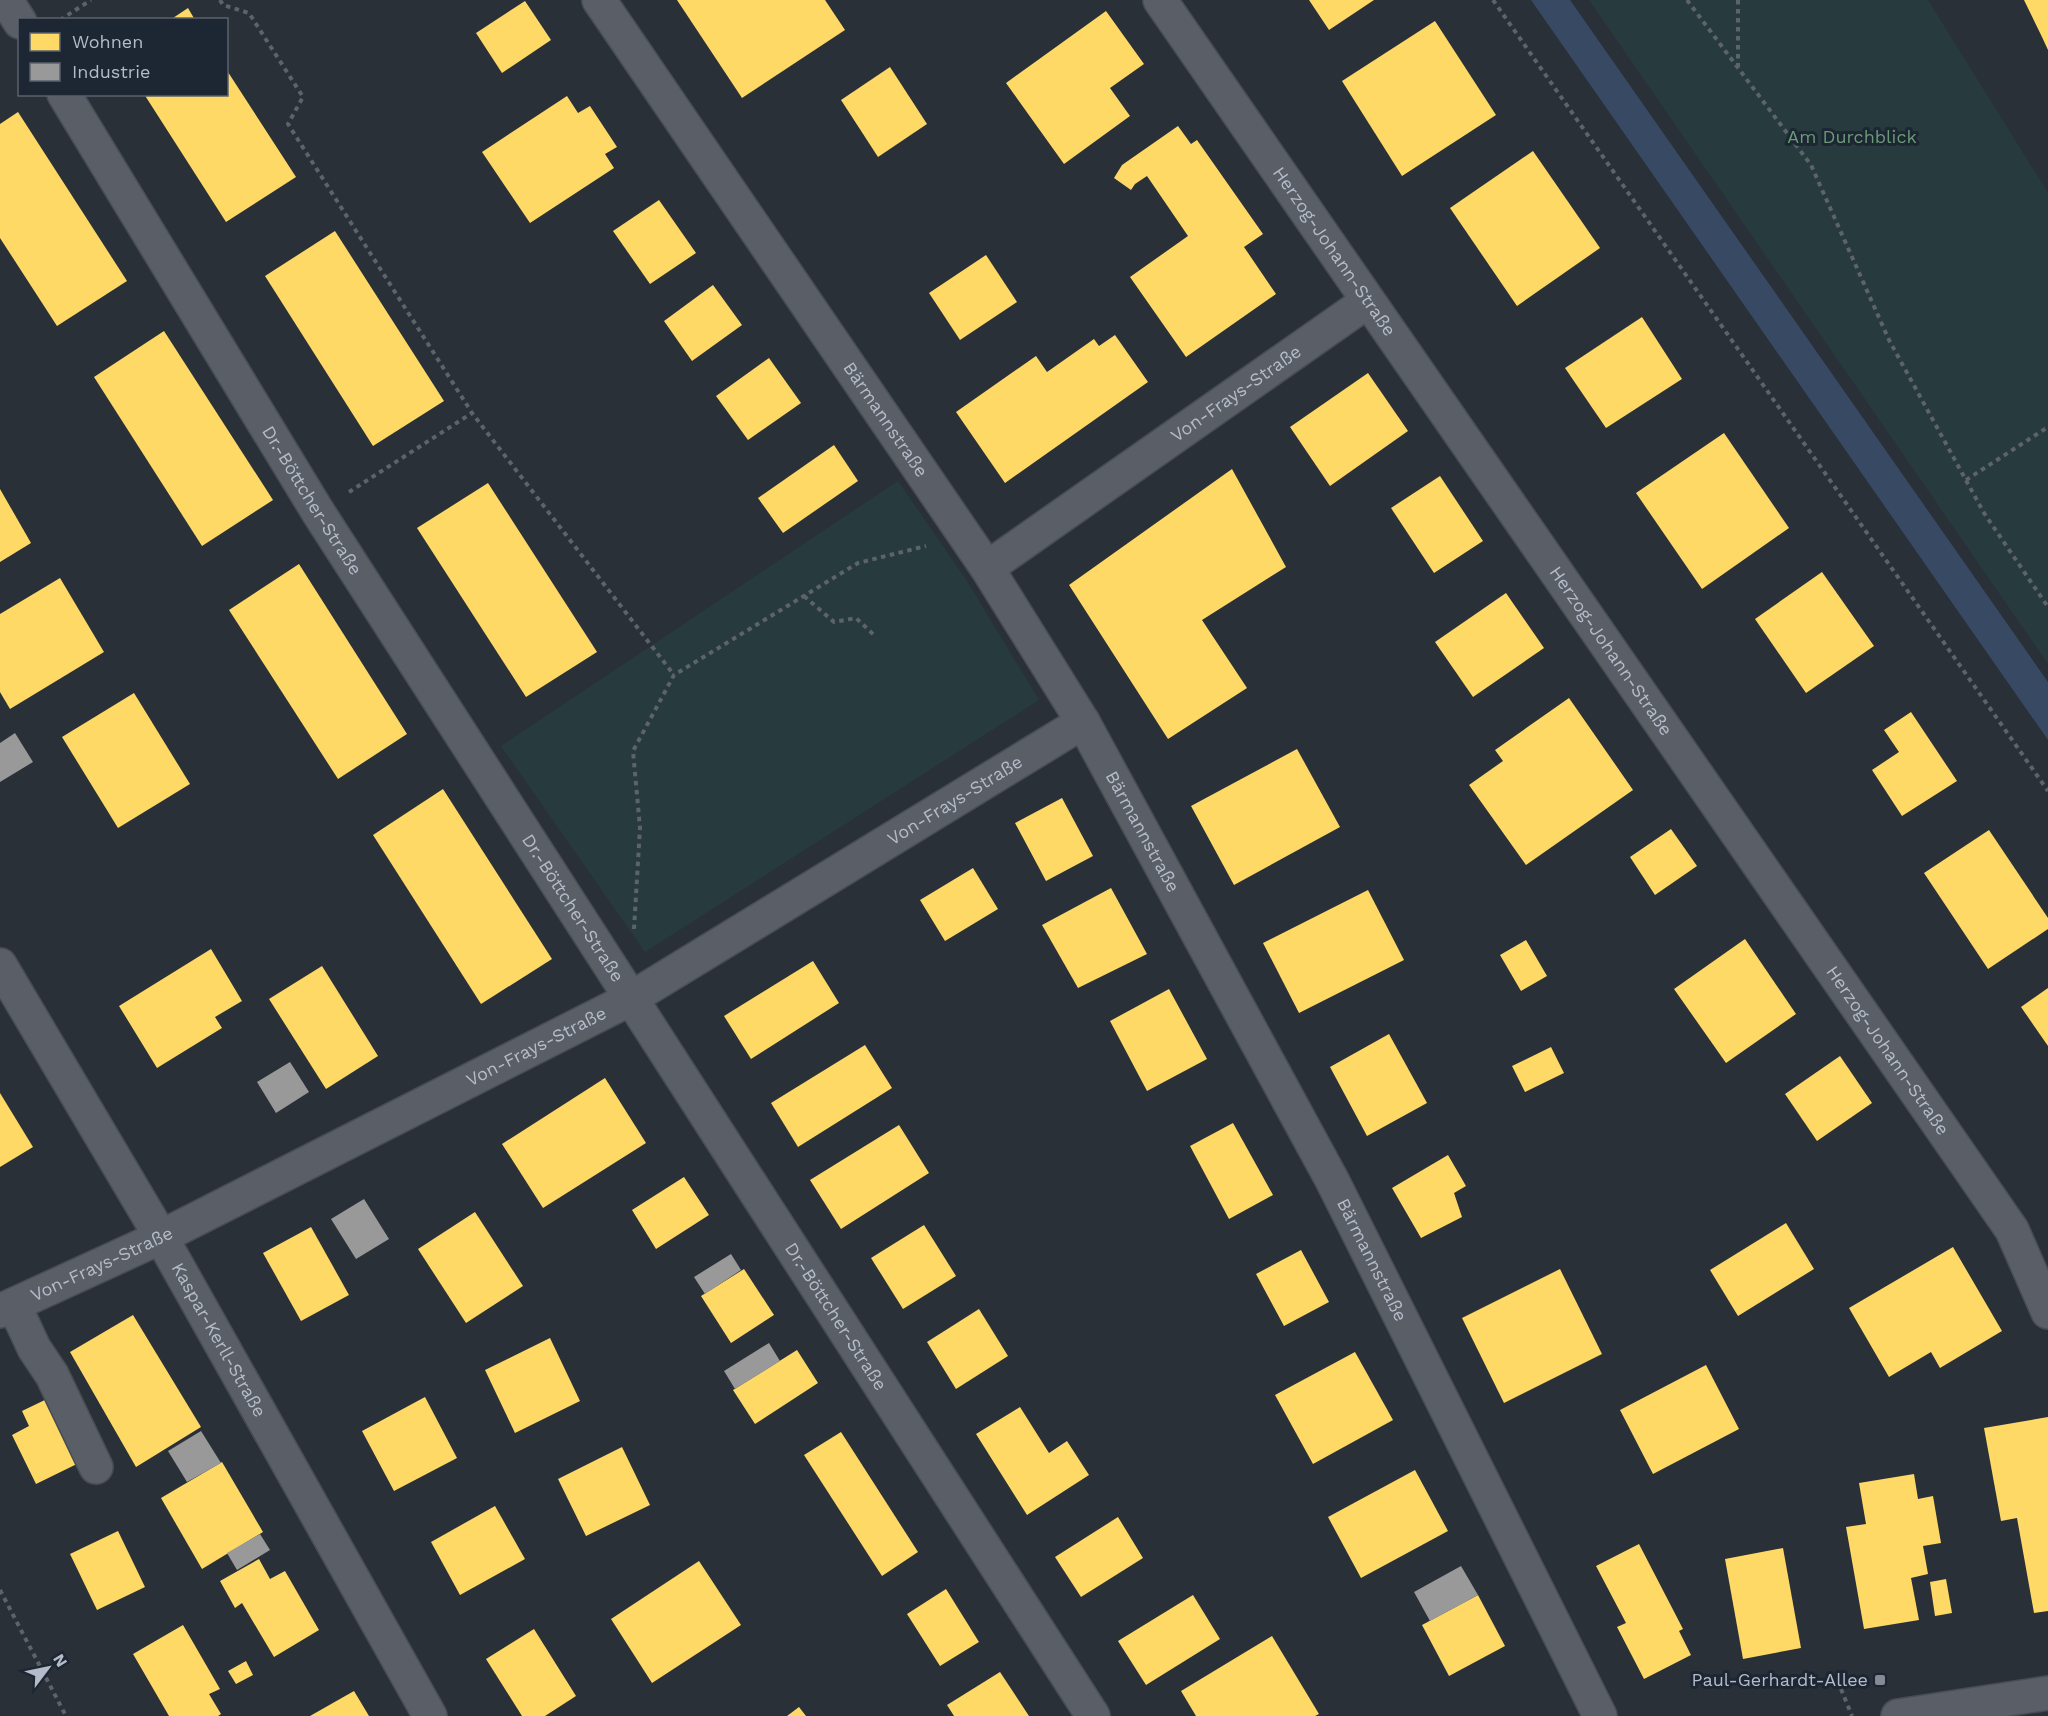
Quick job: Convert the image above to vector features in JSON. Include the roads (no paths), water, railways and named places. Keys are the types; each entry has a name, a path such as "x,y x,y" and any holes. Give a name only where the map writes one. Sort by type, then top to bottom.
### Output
{"street":[{"path":"6,0 18,19"},
{"name":"Bärmannstraße","path":"599,0 987,568 1083,722 1332,1180 1600,1716"},
{"name":"Herzog-Johann-Straße","path":"1160,0 2012,1230 2048,1312"},
{"name":"Dr.-Böttcher-Straße","path":"65,96 318,512 1093,1716"},
{"name":"Von-Frays-Straße","path":"987,568 1368,301"},
{"name":"Von-Frays-Straße","path":"7,1308 161,1237 630,999 1083,722"},
{"name":"Kaspar-Kerll-Straße","path":"0,965 161,1237 430,1716"},
{"path":"7,1308 52,1375 96,1467"},
{"path":"1898,1716 2048,1693"}],"water":[{"path":"1531,0 1570,0 2048,682 2048,740"}],"place":[{"name":"Paul-Gerhardt-Allee","path":"1880,1680"}],"park label":[{"name":"Am Durchblick","path":"1852,137"}]}
